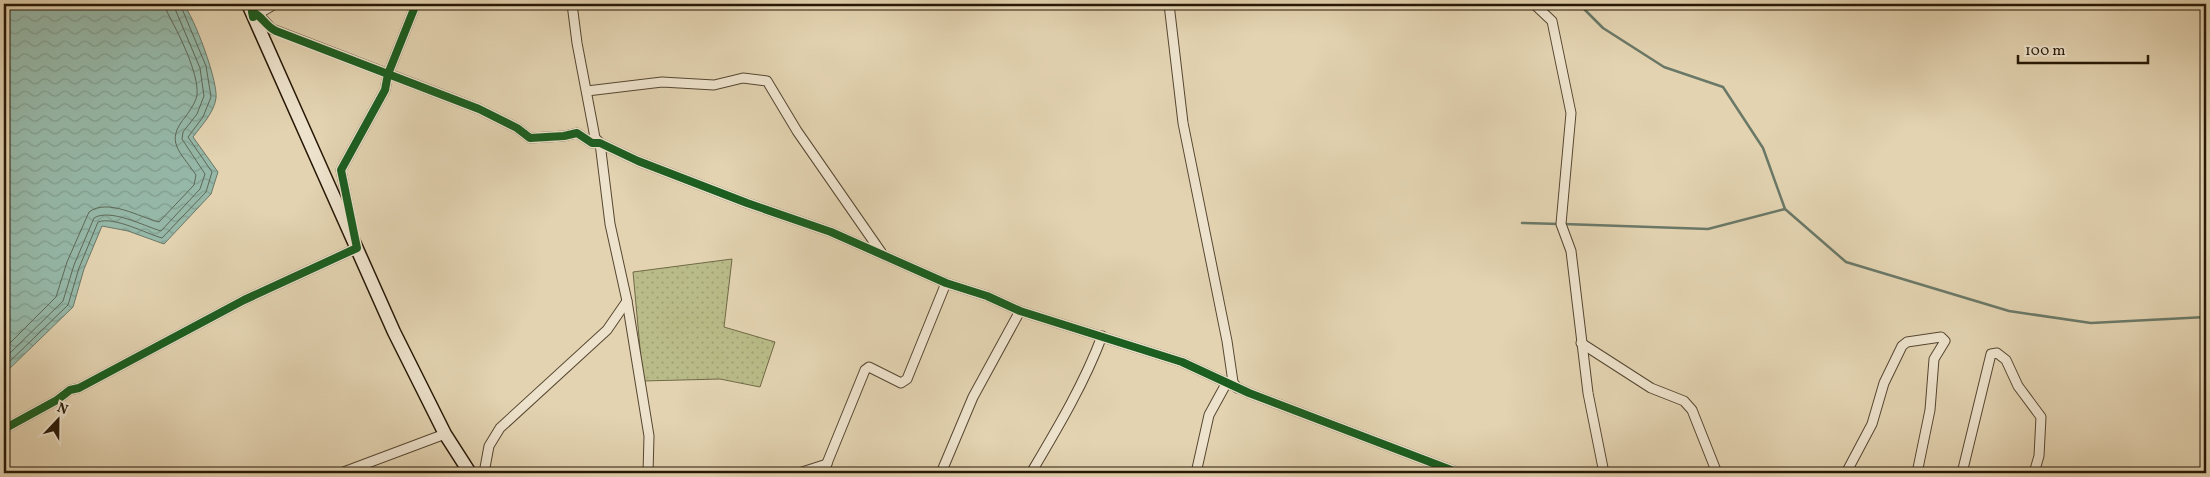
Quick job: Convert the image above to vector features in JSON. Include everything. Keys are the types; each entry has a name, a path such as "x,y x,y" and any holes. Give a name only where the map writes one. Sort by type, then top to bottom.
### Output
{"street":[{"path":"248,4 256,15 272,30 479,109 517,128 530,138 564,136 575,133 592,143 600,143"},
{"path":"256,15 275,4"},
{"path":"357,248 341,170 385,90 388,74 416,4"},
{"path":"572,4 577,43 595,138 600,143 638,161 771,212 806,222 881,252 946,283 987,296 1020,311 1182,362 1226,384 1459,473"},
{"path":"1170,4 1183,123 1227,341 1233,382 1237,388"},
{"path":"1534,4 1552,21 1571,113 1561,224 1570,251 1580,343 1604,473"},
{"path":"256,15 394,332 445,434 470,473"},
{"path":"587,91 662,82 714,84 743,78 767,80 797,131 881,252"},
{"path":"600,143 610,224 627,301 649,436 648,473"},
{"path":"4,429 57,400 70,390 244,300 357,248"},
{"path":"823,473 865,370 870,368 901,383 908,379 946,283"},
{"path":"484,473 489,446 500,428 607,330 627,301"},
{"path":"941,473 973,397 1020,311"},
{"path":"1031,473 1089,368 1102,336"},
{"path":"1846,473 1872,424 1884,383 1902,346 1907,342 1941,337 1945,341 1934,359 1930,410 1918,473"},
{"path":"1580,343 1651,388 1684,401 1692,410 1717,473"},
{"path":"1962,473 1991,354 1997,353 2006,360 2018,386 2041,417 2039,456 2034,473"},
{"path":"1196,473 1209,415 1226,384"},
{"path":"341,473 445,434"},
{"path":"799,473 827,464"}],"green space":[{"path":"732,259 724,327 775,342 760,387 720,379 643,381 633,272"}],"water":[{"path":"4,4 183,4 193,21 204,49 216,90 213,109 193,137 218,172 211,194 164,244 128,231 102,226 84,269 73,307 4,374"}],"waterway":[{"path":"1579,4 1603,28 1664,67 1723,87 1763,148 1785,209 1846,262 2009,311 2091,323 2206,317"},
{"path":"1564,224 1708,229 1785,209"},
{"path":"1522,223 1559,224"}],"cycle path":[{"path":"4,429 57,400 70,390 79,388 244,300 357,248 341,170 385,90 388,74 416,4"},
{"path":"253,17 252,12 276,31 479,109 517,128 530,138 564,136 577,133 592,143 600,143 638,161 747,203 831,232 946,283 987,296 1020,311 1182,362 1249,393 1459,473"}]}
